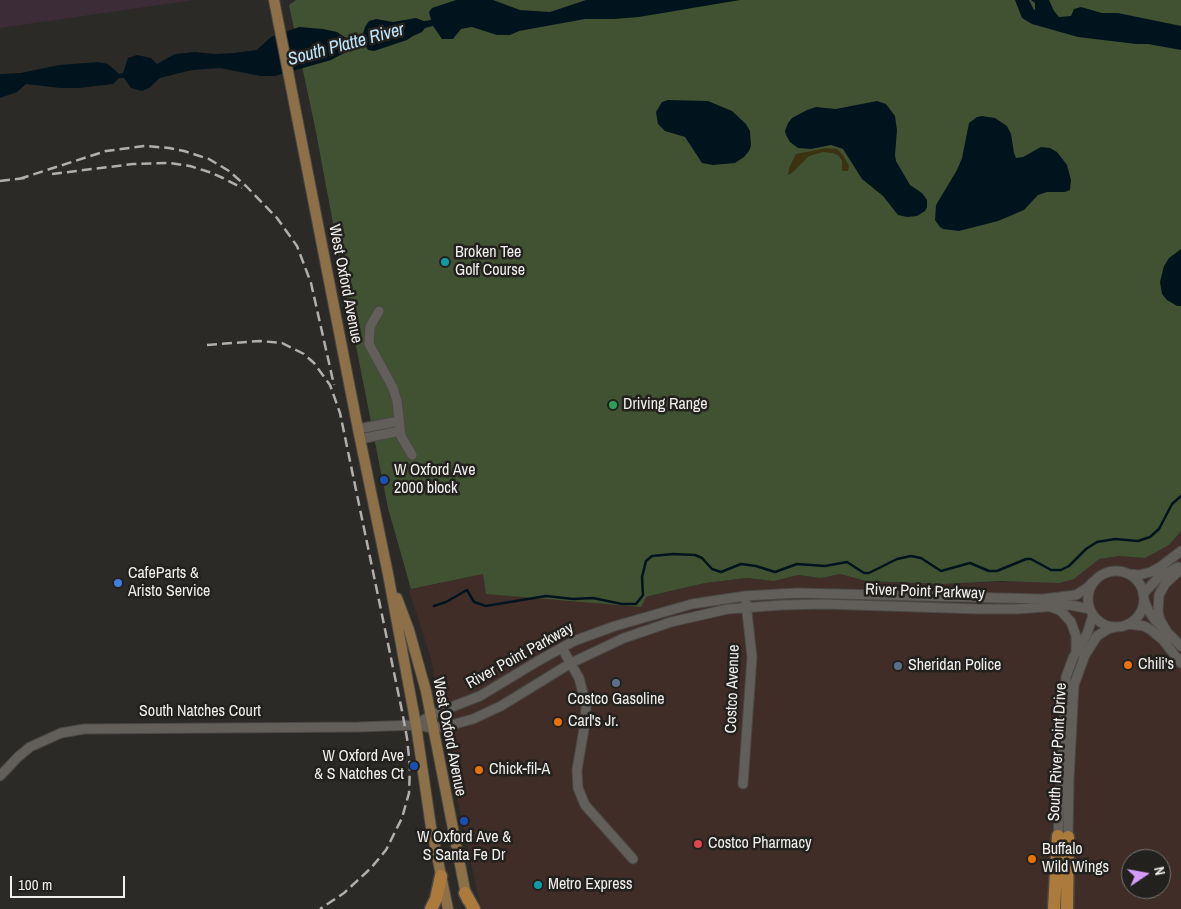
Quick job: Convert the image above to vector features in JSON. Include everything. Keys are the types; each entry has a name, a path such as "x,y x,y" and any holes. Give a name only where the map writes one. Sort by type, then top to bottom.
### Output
{"highway":[{"path":"1054,909 1063,836"},
{"path":"1063,836 1067,909"},
{"path":"431,909 436,899 442,876"},
{"path":"465,893 474,909"}],"main road":[{"name":"West Oxford Avenue","path":"275,4 388,574 416,724 425,790 448,909"},
{"name":"West Oxford Avenue","path":"388,574 419,662 468,909"}],"street":[{"path":"379,312 370,327 368,340 396,395 400,431 403,441 412,455"},
{"path":"359,434 398,421"},
{"path":"359,434 400,431"},
{"path":"1181,551 1151,572 1140,575 1115,571 1107,572 1094,582 1088,595 1091,612 1103,624 1116,627 1128,624 1144,626 1164,640 1181,663"},
{"path":"1128,624 1140,612 1143,596 1159,577 1181,567"},
{"path":"1166,630 1158,612 1159,594 1169,579 1181,567"},
{"path":"1127,573 1137,581 1148,610 1181,646"},
{"name":"River Point Parkway","path":"416,724 431,715 480,696 562,648 600,630 692,604 745,596 821,593 1042,599 1076,594 1094,582"},
{"name":"Costco Avenue","path":"743,784 752,657 745,596"},
{"name":"River Point Parkway","path":"416,724 433,728 464,722 492,711 572,663 609,644 648,629 700,614 747,607 823,604 989,609 1070,605 1091,612"},
{"path":"1047,606 1061,611 1071,622 1076,641 1075,653"},
{"name":"South River Point Drive","path":"1063,836 1065,684 1075,653 1087,634 1091,612"},
{"name":"South River Point Drive","path":"1063,836 1069,779 1074,685 1085,655 1097,636 1116,627"},
{"path":"562,648 572,663 581,684 586,705 586,723 577,770 578,788 586,804 633,859"},
{"name":"South Natches Court","path":"0,776 18,757 30,748 56,735 84,729 359,727 416,724"}],"shaded area":[{"path":"0,0 194,0 0,28"},
{"path":"1181,531 1181,909 482,909 447,749 431,659 409,590 483,574 486,594 646,597 705,583 747,578 774,581 798,575 821,578 839,574 866,581 943,584 1074,579 1098,559 1119,556 1145,558 1169,545"}],"green space":[{"name":"Broken Tee Golf Course","path":"296,0 1181,0 1181,531 1169,545 1145,558 1119,556 1099,559 1074,579 1060,583 1001,581 943,584 866,581 840,574 821,578 798,575 774,581 747,578 705,583 646,597 641,607 486,594 483,574 411,589 388,508 315,127 289,5"}],"sand":[{"path":"826,148 837,149 843,155 849,166 848,171 842,171 842,161 839,156 823,152 809,156 788,175 789,168 796,154"}],"water":[{"name":"South Platte River","path":"456,0 493,0 520,10 550,12 586,0 740,0 639,17 585,19 519,31 510,35 497,35 472,27 461,29 453,39 442,39 433,26 425,28 422,32 407,40 374,51 368,50 364,43 350,46 348,51 331,60 275,76 260,76 220,68 192,70 160,78 149,88 142,91 131,88 124,78 119,78 113,84 79,88 26,84 17,92 0,98 0,74 21,73 59,65 98,62 108,64 119,74 123,73 128,58 137,55 151,58 157,64 175,54 195,52 215,54 257,50 271,37 299,27 337,32 349,40 362,37 369,21 376,19 393,22 416,18 424,21 431,20 429,12 432,8"},
{"path":"1015,0 1029,0 1035,10 1035,3 1031,0 1049,0 1059,17 1071,16 1074,9 1081,7 1102,13 1118,13 1181,26 1181,50 1148,44 1078,37 1032,24 1022,18"},
{"path":"668,100 708,101 732,111 746,124 750,131 751,146 749,151 735,163 713,165 702,163 685,137 665,131 658,124 656,112 662,102"},
{"path":"877,101 886,104 895,116 897,130 896,161 910,185 922,193 927,200 925,211 917,216 907,217 898,215 883,196 862,179 843,149 831,145 811,149 798,148 790,142 786,135 785,131 792,118 807,110 816,107 836,109"},
{"path":"982,116 995,118 1007,126 1011,134 1016,158 1023,157 1041,147 1050,148 1057,152 1067,165 1071,180 1070,190 1065,192 1047,192 1038,195 1024,210 998,221 959,231 943,229 935,220 936,205 962,158 969,123"},
{"path":"1181,249 1181,306 1177,306 1167,300 1162,294 1160,282 1164,266 1169,258"}],"waterway":[{"path":"434,606 446,602 467,590 474,602 486,606 546,596 573,599 593,598 622,604 636,604 643,595 642,577 646,561 652,556 673,554 695,555 702,558 712,569 721,572 741,564 775,572 797,564 825,566 847,562 864,573 869,573 897,559 911,556 921,558 941,571 970,563 989,571 997,571 1026,559 1031,559 1051,570 1061,570 1069,566 1086,549 1097,542 1115,539 1138,541 1150,537 1159,529 1172,504 1181,496"}],"railway":[{"path":"19,179 106,151 145,146 184,151 209,159 229,171 277,218 297,246 311,283 334,385"},
{"path":"52,174 133,164 170,163 190,166 209,172 242,188"},
{"path":"0,181 25,178"},
{"path":"207,345 260,341 282,343 304,354 314,363 330,385 340,413 402,711 410,767 409,793 402,818 386,850 371,868 344,893 320,909"}],"place":[{"name":"Broken Tee Golf Course","path":"445,262"},
{"name":"Driving Range","path":"613,405"},
{"name":"W Oxford Ave 2000 block","path":"384,480"},
{"name":"CafeParts & Aristo Service","path":"118,583"},
{"name":"Chili's","path":"1128,665"},
{"name":"Sheridan Police","path":"898,666"},
{"name":"Costco Gasoline","path":"616,683"},
{"name":"Carl's Jr.","path":"558,722"},
{"name":"W Oxford Ave & S Natches Ct","path":"414,766"},
{"name":"Chick-fil-A","path":"479,770"},
{"name":"W Oxford Ave & S Santa Fe Dr","path":"464,821"},
{"name":"Costco Pharmacy","path":"698,844"},
{"name":"Buffalo Wild Wings","path":"1032,859"},
{"name":"Metro Express","path":"538,885"}]}
